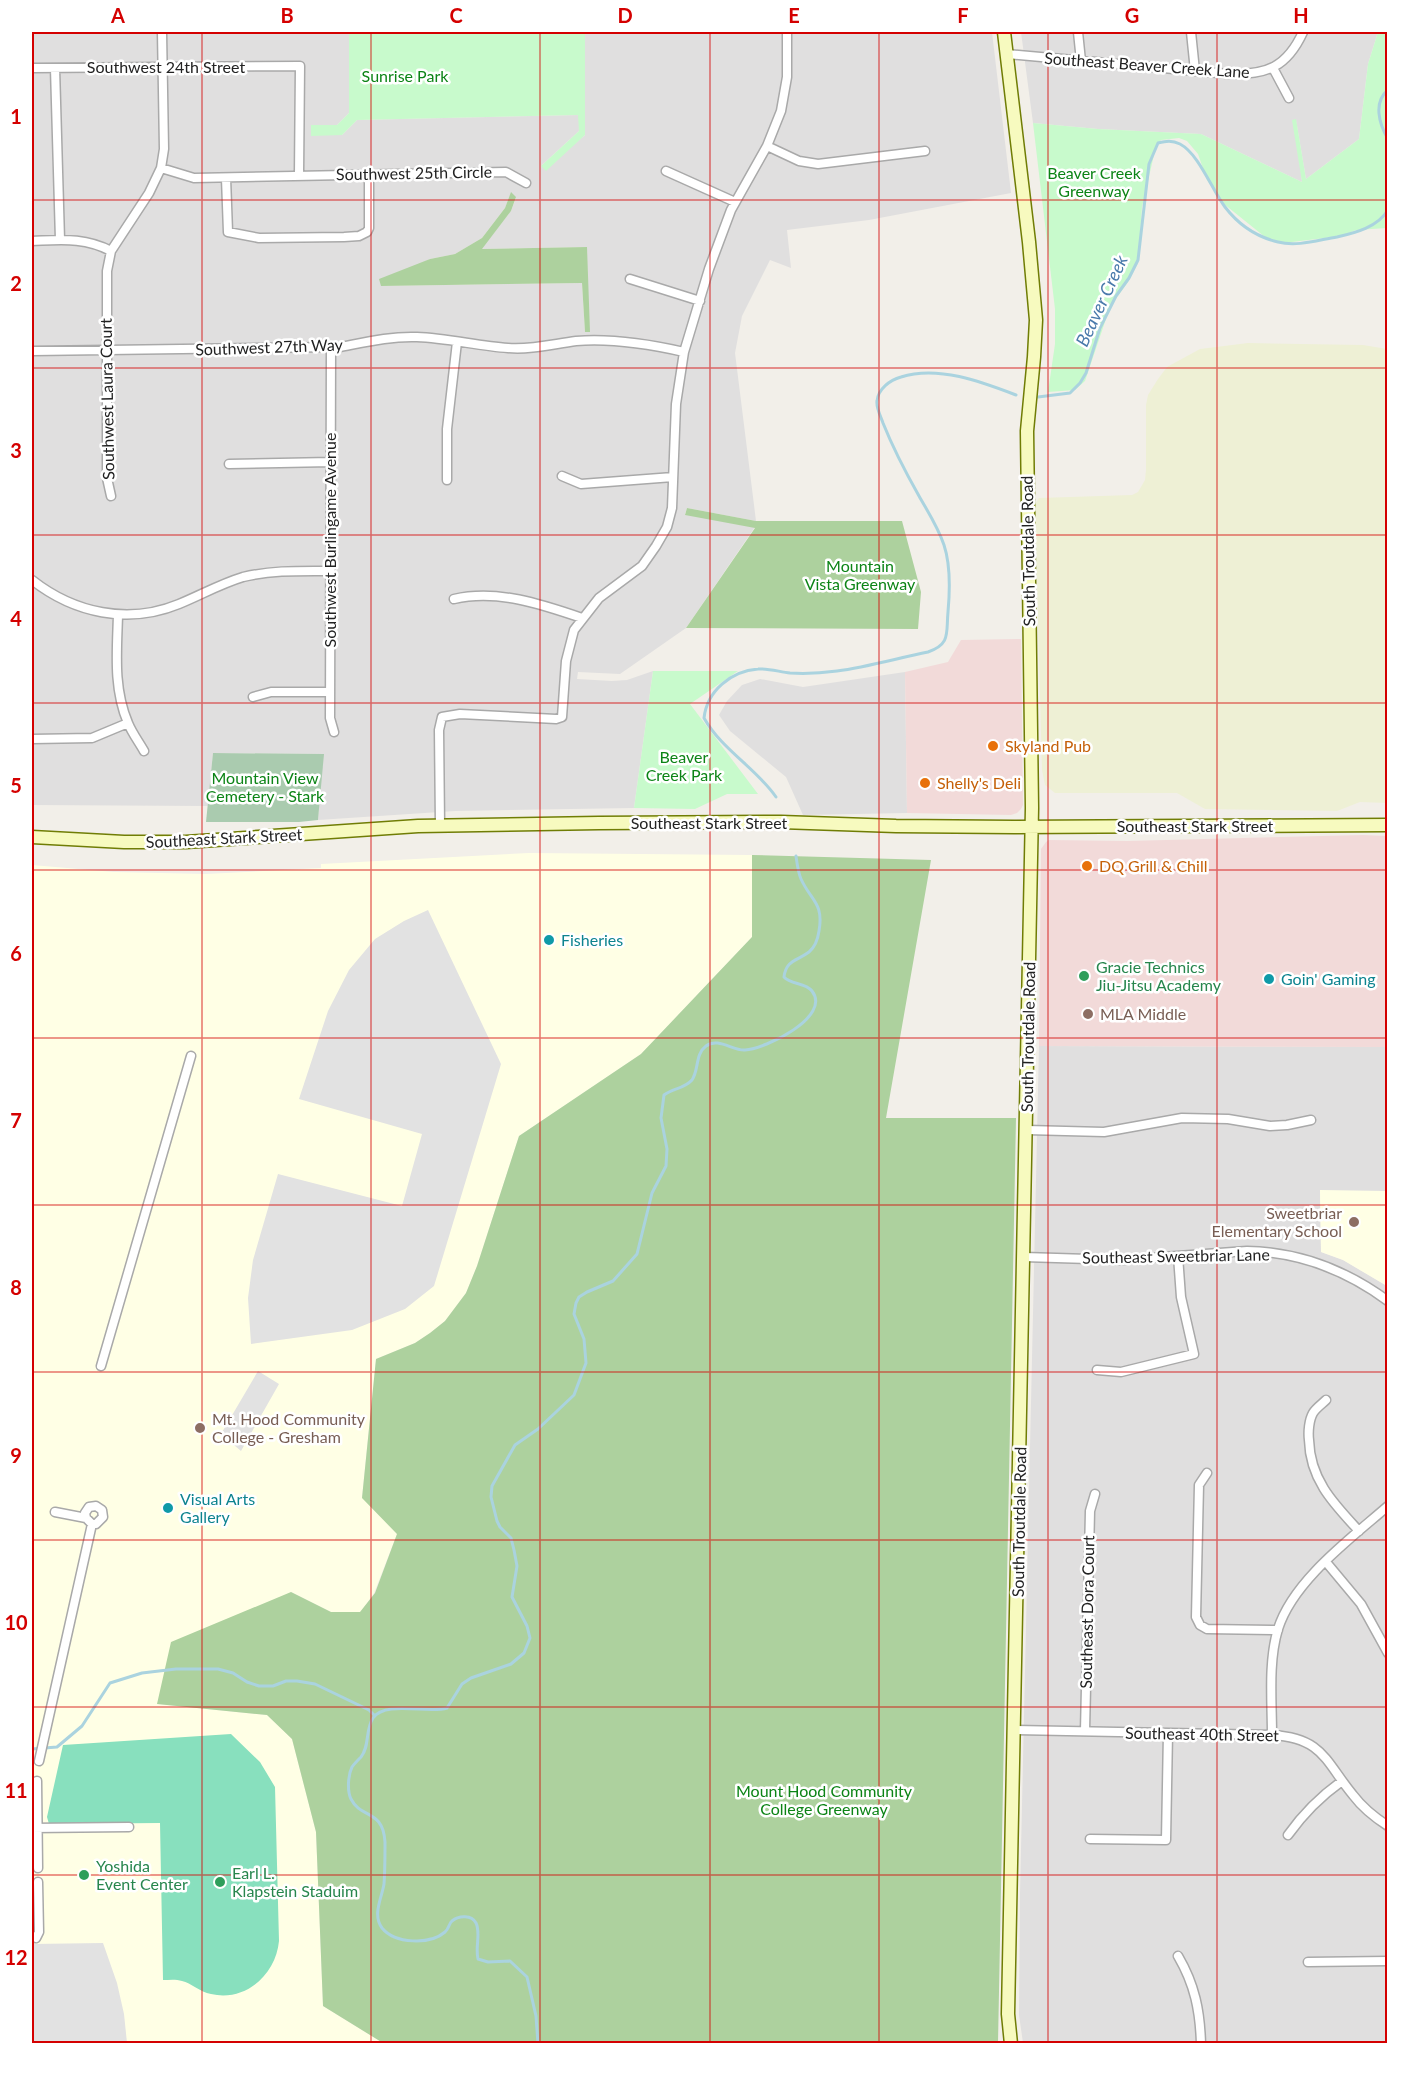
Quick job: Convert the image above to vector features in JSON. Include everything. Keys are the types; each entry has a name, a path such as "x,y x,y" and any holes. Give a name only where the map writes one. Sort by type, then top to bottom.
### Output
{"main road":[{"name":"South Troutdale Road","path":"1004,32 1036,309 1027,452 1032,827 1008,2014 1011,2043"},
{"name":"Southeast Stark Street","path":"32,837 124,842 186,842 440,825 781,822 1032,827 1388,825"}],"street":[{"path":"32,241 90,242 111,251 150,193 161,168 165,149 162,32"},
{"path":"440,825 442,717 460,714 556,719 562,717 566,661 574,630 599,598 642,566 667,527 673,477 676,404 684,352 709,269 735,202 768,146 784,100 787,78 787,32"},
{"path":"1078,32 1081,61"},
{"path":"1191,32 1195,71"},
{"name":"Southeast Beaver Creek Lane","path":"1007,54 1241,74 1260,72 1283,62 1291,54 1303,32"},
{"name":"Southwest 24th Street","path":"32,68 300,66 299,174"},
{"path":"55,68 60,240"},
{"path":"1273,68 1289,98"},
{"path":"768,146 799,161 818,164 925,151"},
{"name":"Southwest 25th Circle","path":"161,168 194,178 299,174 506,172 526,183"},
{"path":"666,171 735,202"},
{"path":"226,178 228,232 259,238 359,237 369,228 369,173"},
{"name":"Southwest Laura Court","path":"111,251 107,271 106,301 107,478 111,496"},
{"path":"630,279 700,301"},
{"name":"Southwest 27th Way","path":"32,351 331,347 393,338 418,337 509,348 541,347 577,341 616,340 684,352"},
{"path":"447,480 447,429 457,342"},
{"name":"Southwest Burlingame Avenue","path":"331,347 330,717 334,732"},
{"path":"229,464 331,462"},
{"path":"562,476 581,484 673,477"},
{"path":"32,580 69,603 88,610 118,615 165,609 245,577 277,572 330,571"},
{"path":"454,598 472,595 500,597 532,603 582,618"},
{"path":"118,615 119,694 128,723 144,752"},
{"path":"253,697 272,692 330,692"},
{"path":"32,739 92,738 128,723"},
{"path":"101,1366 191,1056"},
{"path":"1027,1130 1104,1132 1182,1118 1228,1119 1270,1126 1311,1120"},
{"name":"Southeast Sweetbriar Lane","path":"1024,1257 1121,1260 1247,1251 1266,1252 1300,1257 1350,1277 1388,1302"},
{"path":"1097,1370 1121,1372 1194,1354 1181,1297 1178,1256"},
{"path":"1326,1400 1313,1413 1310,1425 1309,1446 1313,1468 1330,1500 1359,1531"},
{"path":"1207,1473 1199,1485 1196,1617 1200,1625 1207,1629 1278,1630"},
{"name":"Southeast Dora Court","path":"1085,1731 1090,1511 1095,1494"},
{"path":"1272,1735 1273,1665 1278,1630 1290,1602 1307,1579 1388,1506"},
{"path":"39,1761 89,1521 55,1512"},
{"path":"1326,1562 1361,1604 1388,1653"},
{"name":"Southeast 40th Street","path":"1015,1730 1272,1735 1296,1738 1315,1748 1331,1763 1362,1806 1388,1826"},
{"path":"1090,1839 1166,1840 1168,1733"},
{"path":"1288,1835 1318,1800 1342,1781"},
{"path":"38,1782 35,1828 38,1868"},
{"path":"35,1828 129,1827"},
{"path":"36,1938 39,1932 38,1882"},
{"path":"1178,1956 1189,1974 1197,1998 1201,2043"},
{"path":"1308,1962 1388,1961"}],"shaded area":[{"path":"32,32 349,32 349,113 337,125 311,126 342,135 357,120 579,115 579,131 542,165 545,169 585,135 585,32 992,32 1011,193 869,220 787,230 791,268 770,260 742,316 735,353 756,521 687,508 685,514 755,527 686,628 620,674 578,672 577,679 612,681 627,680 653,671 634,808 455,811 318,820 323,754 213,753 208,806 32,805","holes":["511,193 516,198 511,211 481,249 587,247 585,332 582,283 381,286 430,259 455,254 482,238 505,208"]},
{"path":"1021,32 1378,32 1368,64 1359,139 1306,179 1296,120 1302,182 1201,134 1033,123"},
{"path":"1248,343 1363,345 1387,349 1387,803 1360,802 1337,811 1205,809 1177,793 1055,793 1045,785 1042,770 1035,504 1039,498 1132,495 1138,492 1145,480 1146,470 1146,405 1148,395 1158,379 1167,367 1200,349"},
{"path":"1021,639 1023,805 1021,809 1011,815 907,813 905,672 948,662 961,640"},
{"path":"905,672 907,813 803,815 786,777 730,731 719,715 727,701 742,685 760,679 803,687"},
{"path":"1387,836 1387,1047 1039,1046 1041,849 1049,840 1127,841"},
{"name":"Mt. Hood Community College - Gresham","path":"529,853 752,855 752,937 641,1054 519,1136 466,1293 445,1321 430,1333 415,1343 376,1359 362,1497 397,1534 374,1593 360,1613 331,1612 291,1592 158,1704 267,1715 292,1739 316,1832 323,2006 383,2043 32,2044 32,865 114,872 206,874 321,868 321,864"},
{"path":"428,910 501,1064 434,1286 405,1309 352,1330 251,1344 248,1298 253,1260 278,1174 402,1206 422,1134 299,1099 328,1011 349,970 375,939 404,921"},
{"path":"1039,1046 1387,1047 1387,1191 1320,1191 1321,1252 1343,1260 1387,1286 1387,2043 1023,2043 1019,2015 1020,1894"},
{"name":"Sweetbriar Elementary School","path":"1320,1190 1387,1191 1387,1286 1343,1260 1321,1252"},
{"path":"258,1371 279,1384 241,1451 221,1434"},
{"path":"103,1943 117,1983 124,2014 127,2043 32,2043 32,1944"}],"green space":[{"name":"Sunrise Park","path":"349,32 585,32 585,135 546,171 541,166 579,131 578,115 357,120 342,135 311,136 311,125 337,125 349,113"},
{"name":"Beaver Creek Greenway","path":"1378,32 1387,32 1387,228 1356,230 1341,236 1284,243 1265,237 1224,204 1207,180 1198,154 1187,141 1179,138 1161,140 1156,146 1142,207 1138,263 1110,307 1085,381 1075,390 1048,392 1055,344 1055,309 1033,123 1201,134 1302,182 1292,120 1296,119 1306,179 1359,139 1368,64"},
{"path":"511,192 516,197 511,211 482,249 587,247 590,332 585,332 582,283 381,286 379,279 430,259 455,254 482,238 505,208"},
{"name":"Mountain Vista Greenway","path":"687,508 756,521 902,521 921,592 918,629 686,628 755,528 685,515"},
{"name":"Beaver Creek Park","path":"653,671 738,671 690,704 758,794 727,794 695,809 634,808"},
{"name":"Mountain View Cemetery - Stark","path":"213,753 324,754 318,820 206,822"},
{"name":"Mount Hood Community College Greenway","path":"752,855 931,860 886,1118 1016,1118 998,2043 383,2043 323,2006 316,1832 292,1739 267,1715 157,1704 171,1642 291,1592 331,1612 360,1612 375,1593 397,1534 362,1498 376,1359 415,1343 430,1333 445,1321 466,1293 519,1136 641,1054 752,937"},
{"name":"Earl L. Klapstein Staduim","path":"231,1734 260,1762 275,1787 279,1941 272,1964 257,1983 236,1994 224,1995 207,1993 180,1980 163,1980 160,1823 49,1824 47,1817 63,1745"}],"waterway":[{"name":"Beaver Creek","path":"1388,90 1383,95 1379,107 1380,120 1388,139"},
{"name":"Beaver Creek","path":"1038,397 1070,393 1086,373 1100,328 1138,260 1149,164 1158,143 1174,142 1187,149 1230,213 1248,229 1270,240 1300,243 1344,235 1372,225 1388,210"},
{"path":"776,797 759,777 720,740 704,718 710,699 722,684 739,674 758,669 814,673 871,665 928,652 941,645 946,637 949,570 942,538 887,432 877,407 880,393 885,386 897,378 930,373 960,377 1016,395"},
{"name":"Beaver Creek","path":"538,2044 536,2016 527,1977 510,1961 488,1962 478,1959 478,1931 474,1920 468,1917 455,1919 439,1936 422,1941 404,1940 382,1928 379,1923 378,1906 384,1884 383,1831 376,1819 360,1810 351,1799 350,1774 352,1767 364,1753 369,1728 373,1718 379,1713 397,1709 447,1708 462,1684 471,1678 511,1664 524,1653 530,1638 527,1626 512,1597 517,1566 514,1550 511,1538 497,1521 491,1497 492,1486 515,1445 538,1429 574,1395 586,1363 584,1339 574,1314 579,1297 613,1281 637,1254 652,1193 666,1166 667,1149 661,1118 664,1095 692,1080 700,1053 706,1046 715,1043 745,1050 767,1044 794,1030 813,1011 816,1001 812,991 784,977 787,967 813,948 818,937 820,922 816,903 800,876 796,856"},
{"path":"32,1749 57,1747 82,1726 110,1683 142,1673 176,1669 218,1669 233,1673 259,1686 273,1686 286,1681 315,1684 369,1710 375,1716"}],"place":[{"name":"Skyland Pub","path":"993,746"},
{"name":"Shelly's Deli","path":"925,783"},
{"name":"DQ Grill & Chill","path":"1087,866"},
{"name":"Fisheries","path":"549,940"},
{"name":"Gracie Technics Jiu-Jitsu Academy","path":"1084,976"},
{"name":"Goin' Gaming","path":"1269,979"},
{"name":"MLA Middle","path":"1088,1014"},
{"name":"Sweetbriar Elementary School","path":"1354,1222"},
{"name":"Mt. Hood Community College - Gresham","path":"200,1428"},
{"name":"Visual Arts Gallery","path":"168,1508"},
{"name":"Yoshida Event Center","path":"84,1875"},
{"name":"Earl L. Klapstein Staduim","path":"220,1882"}]}
